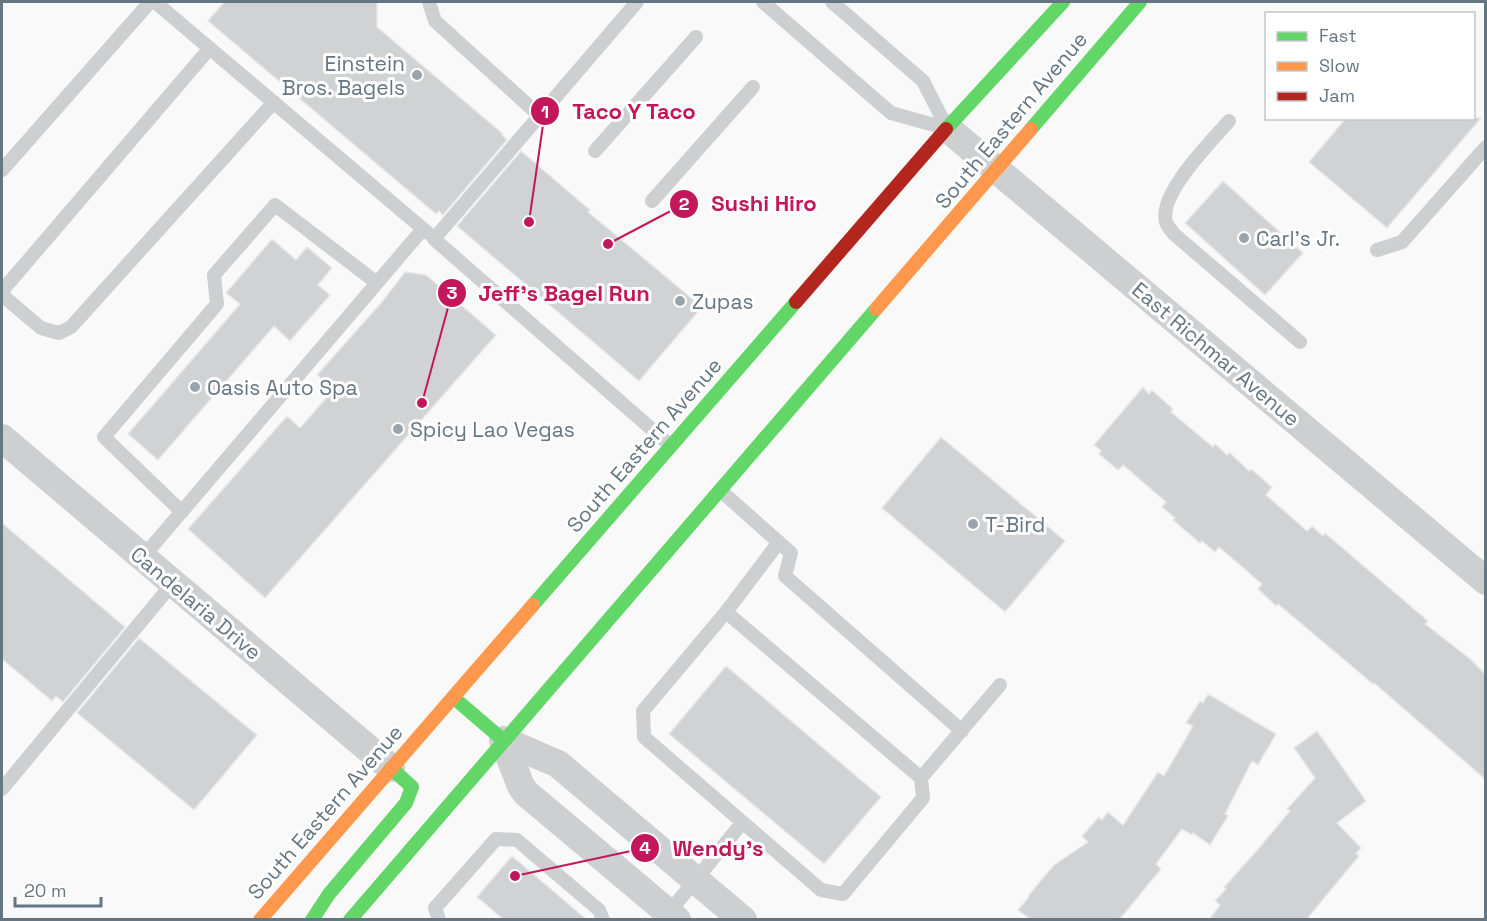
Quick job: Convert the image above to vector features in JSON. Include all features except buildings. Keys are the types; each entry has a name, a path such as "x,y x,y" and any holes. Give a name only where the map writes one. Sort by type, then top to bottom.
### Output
{"main road":[{"name":"South Eastern Avenue","path":"260,920 947,128 1063,2"},
{"name":"South Eastern Avenue","path":"350,920 1140,2"},
{"path":"453,697 503,740"},
{"path":"312,920 329,894 406,803 412,787 391,768"}],"street":[{"name":"East Richmar Avenue","path":"947,128 1485,580"},
{"name":"Candelaria Drive","path":"2,438 391,768"},
{"path":"503,740 558,764 743,920"},
{"path":"503,740 521,786 526,793 670,917"}],"lane":[{"path":"2,170 150,2"},
{"path":"155,2 435,239 671,446"},
{"path":"429,2 435,21 540,116"},
{"path":"435,239 637,2"},
{"path":"763,2 891,113 947,128"},
{"path":"831,2 923,81 947,128"},
{"path":"595,151 696,37"},
{"path":"210,48 2,293 41,328 59,333 71,327 274,102"},
{"path":"652,201 753,87"},
{"path":"1228,120 1175,186 1167,203 1166,222 1174,234 1300,342"},
{"path":"1377,250 1402,242 1485,147"},
{"path":"182,512 104,437 217,304 214,275 275,205 377,283"},
{"path":"143,557 423,229"},
{"path":"720,490 791,553 784,576 962,731"},
{"path":"726,612 921,778 923,798 843,894 821,890 644,737 644,711 726,612 779,542"},
{"path":"2,789 173,583"},
{"path":"921,778 1000,685"},
{"path":"670,917 742,823"},
{"path":"439,920 435,908 496,840 517,840 598,910 603,920"}],"traffic: fast":[{"path":"946,129 1063,2"},
{"path":"1031,129 1140,2"},
{"path":"533,605 796,302"},
{"path":"350,920 876,309"},
{"path":"453,697 503,740"},
{"path":"312,920 329,894 406,803 412,787 391,768"}],"traffic: slow":[{"path":"876,309 1031,129"},
{"path":"260,920 533,605"}],"traffic: jam":[{"path":"796,302 946,129"}],"place":[{"name":"Einstein Bros. Bagels","path":"417,75"},
{"name":"Taco Y Taco","path":"529,222"},
{"name":"Carl's Jr.","path":"1244,238"},
{"name":"Sushi Hiro","path":"608,244"},
{"name":"Zupas","path":"680,301"},
{"name":"Oasis Auto Spa","path":"195,387"},
{"name":"Jeff's Bagel Run","path":"422,403"},
{"name":"Spicy Lao Vegas","path":"398,429"},
{"name":"T-Bird","path":"973,524"},
{"name":"Wendy's","path":"515,876"}]}
